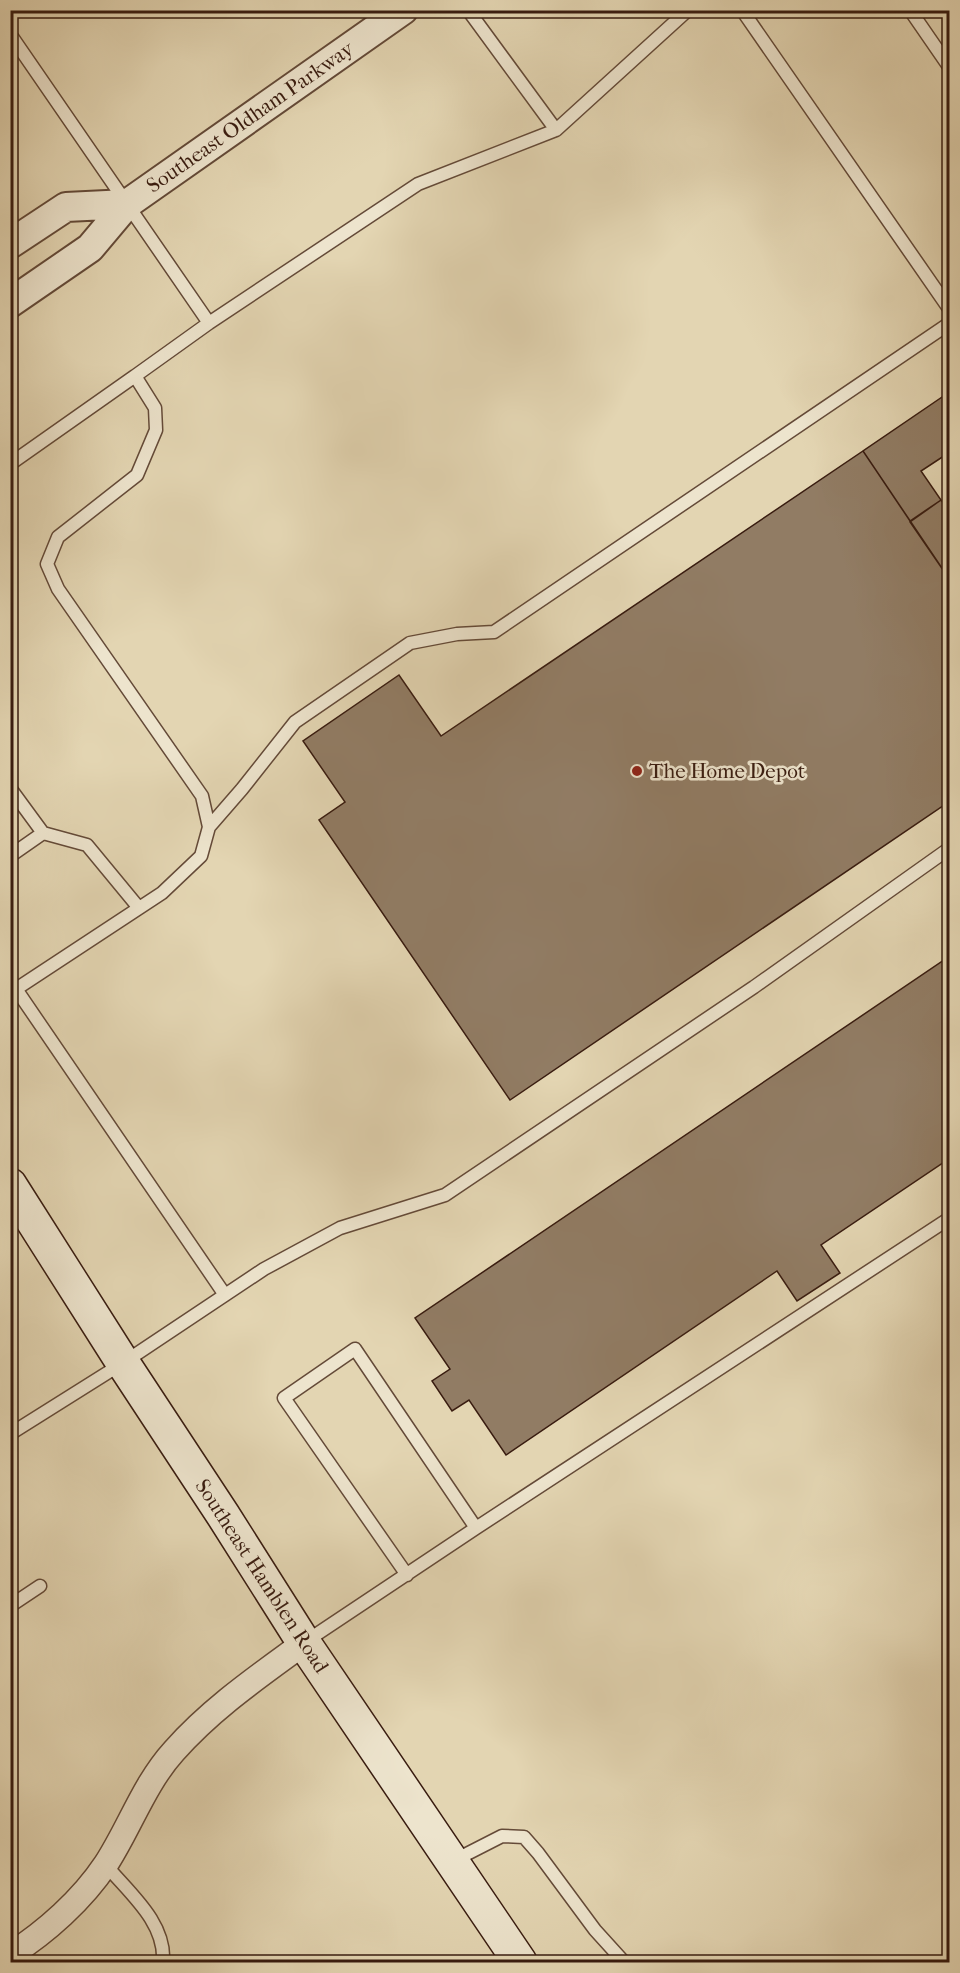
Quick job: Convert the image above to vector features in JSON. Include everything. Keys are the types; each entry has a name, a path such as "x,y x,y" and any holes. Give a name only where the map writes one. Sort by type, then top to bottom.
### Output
{"main road":[{"name":"Southeast Hamblen Road","path":"10,1185 304,1643 519,1962"}],"street":[{"name":"Southeast Oldham Parkway","path":"10,303 90,248 127,204 403,10"},
{"name":"Southeast Oldham Parkway","path":"10,244 66,207 127,204"},
{"path":"10,1955 32,1941 64,1914 105,1864 143,1792 174,1751 225,1702 304,1643"}],"lane":[{"path":"468,10 556,130"},
{"path":"10,464 208,323 418,184 556,130 688,10"},
{"path":"742,10 950,310"},
{"path":"910,10 950,68"},
{"path":"10,34 208,323"},
{"path":"225,1295 13,991 162,893 201,856 209,827 295,722 410,643 457,634 495,632 950,323"},
{"path":"135,376 155,408 156,430 137,475 58,537 47,564 58,589 202,796 209,827"},
{"path":"10,788 43,833 87,845 139,908"},
{"path":"10,856 43,833"},
{"path":"10,1434 123,1363 264,1269 340,1228 445,1195 754,987 950,848"},
{"path":"304,1643 950,1218"},
{"path":"407,1575 285,1398 355,1349 476,1528"},
{"path":"10,1606 40,1586"},
{"path":"452,1862 502,1836 524,1837 595,1930 624,1962"},
{"path":"105,1864 157,1927 164,1949 163,1962"}],"building":[{"path":"940,10 950,10 950,25"},
{"path":"948,393 950,396 950,452 921,471 941,500 910,521 863,451"},
{"name":"The Home Depot","path":"863,451 950,580 950,801 510,1100 319,820 345,802 303,741 399,675 441,736"},
{"path":"941,500 950,513 950,580 910,522"},
{"path":"950,956 950,1158 821,1245 840,1273 797,1301 777,1271 506,1455 469,1400 452,1411 432,1381 450,1369 415,1318"}],"place":[{"name":"The Home Depot","path":"637,771"}]}
